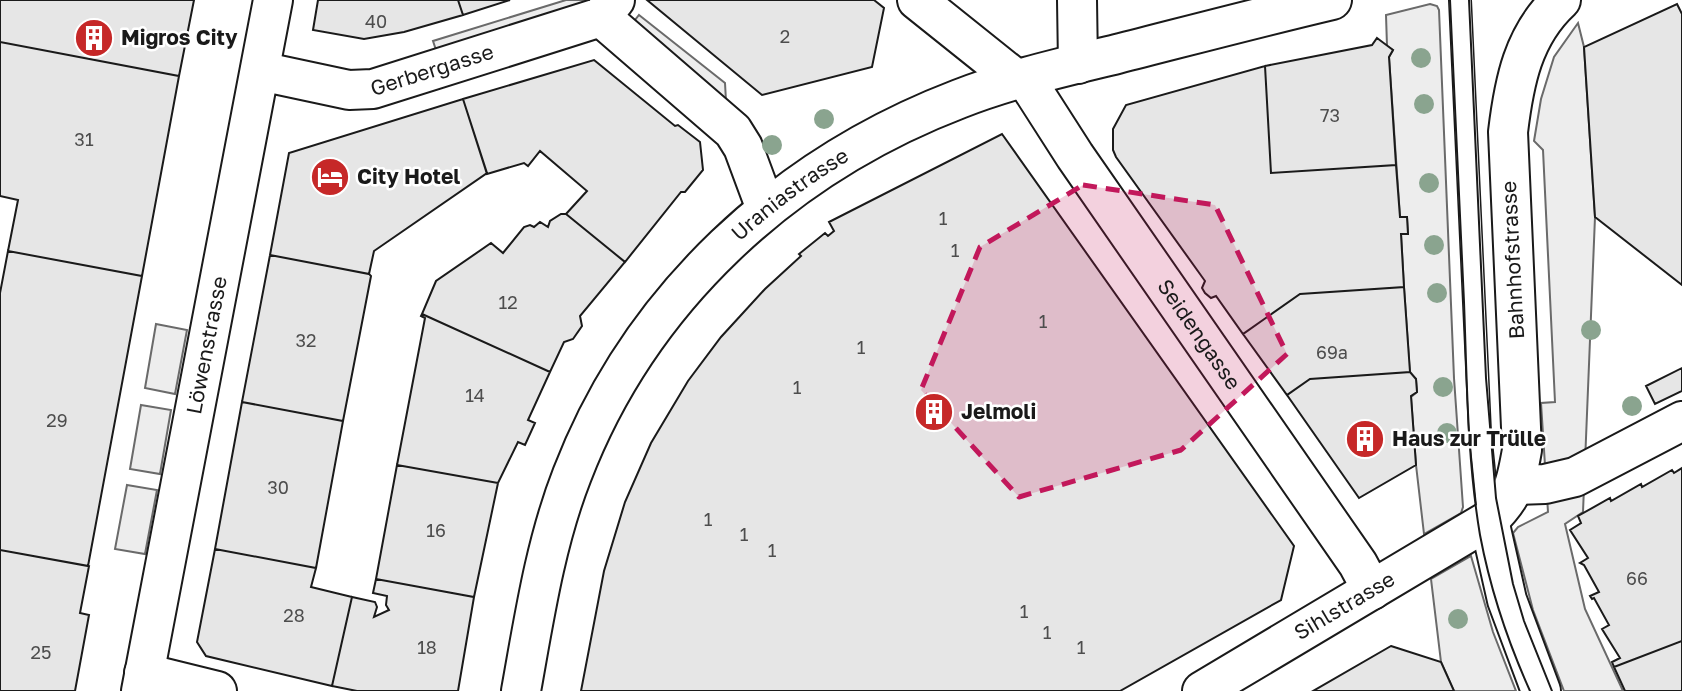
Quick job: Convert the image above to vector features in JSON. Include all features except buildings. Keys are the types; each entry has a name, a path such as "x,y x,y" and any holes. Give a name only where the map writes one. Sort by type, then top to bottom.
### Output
{"street":[{"name":"Löwenstrasse","path":"142,682 273,0"},
{"name":"Seidengasse","path":"917,0 1021,79 1358,564 1372,590"},
{"path":"1076,0 1078,64"},
{"name":"Uraniastrasse","path":"521,691 559,511 585,444 603,407 625,367 670,304 713,256 766,209 820,170 875,136 958,99 1021,79 1332,0"},
{"name":"Bahnhofstrasse","path":"1541,691 1507,600 1489,520 1510,497 1516,485 1522,450 1508,132 1513,89 1521,58 1537,29 1560,1"},
{"name":"Gerbergasse","path":"260,71 349,90 373,89 608,8 733,131 743,147 766,209"},
{"path":"1516,485 1545,484 1575,477 1682,421"},
{"name":"Sihlstrasse","path":"1202,691 1489,520"},
{"path":"142,682 216,691"}],"lane":[{"name":"Bahnhofstrasse","path":"1460,0 1480,432 1489,520"}],"highlighted area":[{"path":"1083,185 1215,205 1287,354 1181,450 1019,497 921,390 980,247"}],"shaded area":[{"path":"566,0 587,0 589,6 437,53 433,41"},
{"path":"1430,4 1437,6 1439,10 1454,378 1463,507 1461,513 1424,534 1411,397 1417,392 1416,379 1410,374 1401,234 1408,233 1407,217 1400,217 1389,57 1393,50 1387,46 1386,15"},
{"path":"639,15 725,83 726,101 631,25"},
{"path":"1578,23 1584,47 1595,217 1583,512 1565,524 1585,609 1623,691 1564,691 1533,610 1513,533 1518,527 1548,512 1541,403 1555,402 1543,150 1534,141 1541,99 1554,57"},
{"path":"156,324 187,330 175,394 145,388"},
{"path":"141,405 171,410 160,474 130,469"},
{"path":"127,485 157,490 145,554 115,549"},
{"path":"1471,556 1493,632 1516,691 1454,691 1441,662 1431,579"}],"tram line":[{"path":"1450,0 1472,477 1480,535 1494,595 1530,691"},
{"path":"1469,0 1486,378 1496,498 1513,584 1524,621 1552,691"}],"place":[{"name":"Migros City","path":"94,38"},
{"name":"City Hotel","path":"330,177"},
{"name":"Jelmoli","path":"934,412"},
{"name":"Haus zur Trülle","path":"1365,439"}]}
